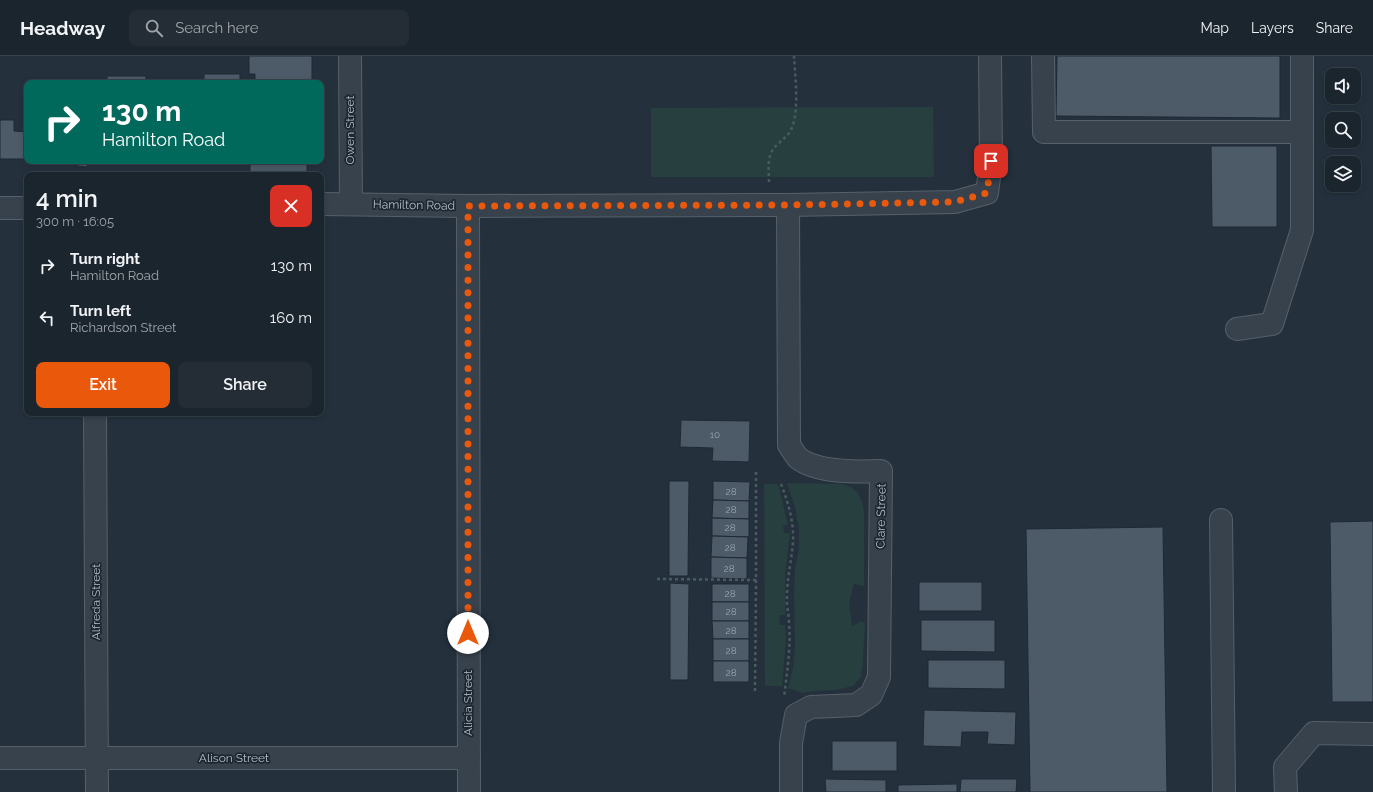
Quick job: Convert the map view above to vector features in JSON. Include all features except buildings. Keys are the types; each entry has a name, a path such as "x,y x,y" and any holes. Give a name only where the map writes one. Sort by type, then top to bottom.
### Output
{"street":[{"name":"Owen Street","path":"350,56 351,204"},
{"name":"Hamilton Road","path":"324,204 468,206 788,205 954,202 987,193 991,161 990,56"},
{"path":"1043,56 1044,132 1302,132"},
{"path":"1237,329 1272,324 1302,230 1302,56"},
{"name":"Clare Street","path":"788,205 790,445 798,457 812,466 849,472 881,471 879,676 871,694 856,705 812,707 796,716 791,743 791,792"},
{"name":"Alicia Street","path":"468,206 469,792"},
{"path":"0,208 24,208"},
{"name":"Alfreda Street","path":"95,416 98,792"},
{"path":"1221,520 1224,792"},
{"path":"1286,792 1285,768 1314,732 1373,734"},
{"name":"Alison Street","path":"0,758 468,758"}],"path":[{"path":"769,182 768,170 772,152 788,136 795,115 794,56"},
{"path":"755,691 756,472"},
{"path":"782,484 792,520 793,539 786,598 789,624 789,662 783,702"},
{"path":"657,579 756,580"}],"green space":[{"path":"933,107 934,177 651,177 651,108"},
{"path":"787,483 841,484 851,487 857,492 862,501 864,513 864,586 854,583 849,604 852,626 862,621 865,623 861,677 853,686 836,690 803,693 788,688 793,668 795,645 794,593 795,568 799,548 799,528 795,507"},
{"path":"764,484 777,484 779,487 788,525 783,525 784,533 790,533 785,575 785,615 780,615 779,625 785,625 786,639 782,686 765,686"}],"route":[{"path":"468,633 468,206 788,205 954,202 987,193 991,161"}]}
